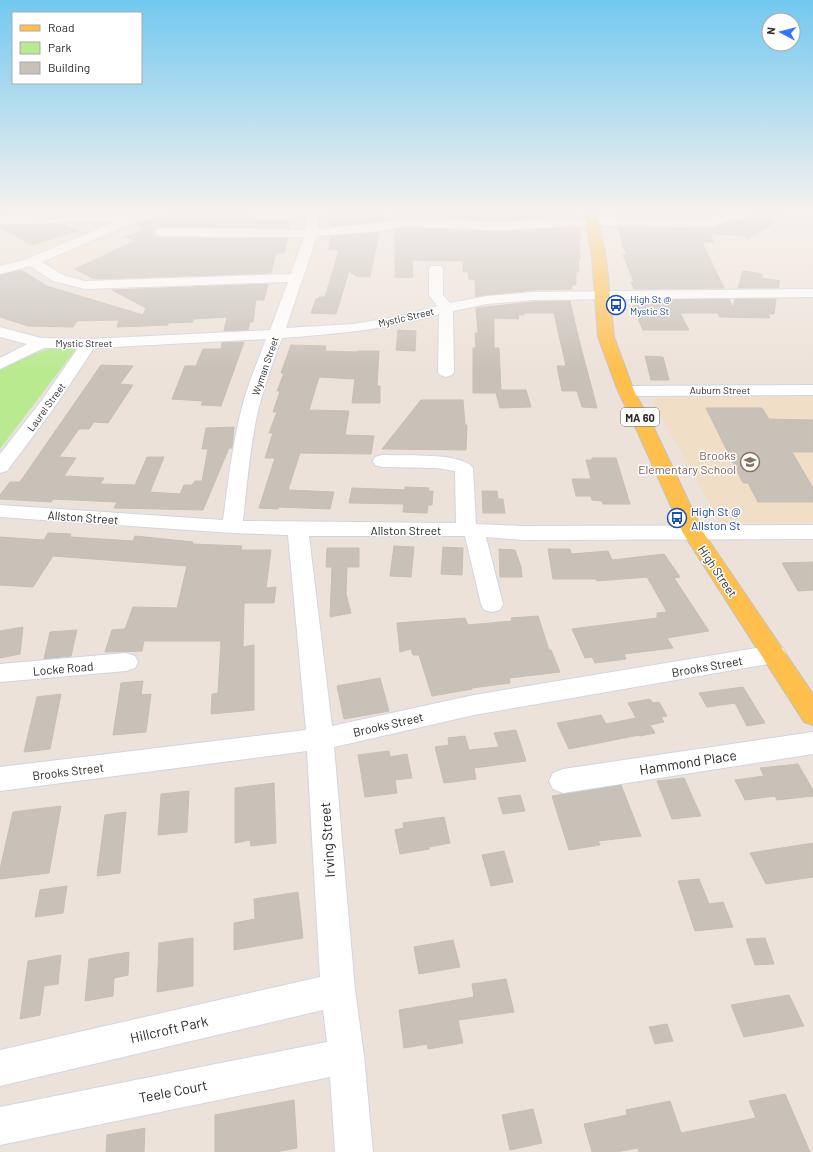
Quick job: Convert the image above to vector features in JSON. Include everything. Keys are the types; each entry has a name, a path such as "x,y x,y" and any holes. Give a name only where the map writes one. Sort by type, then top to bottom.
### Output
{"main road":[{"name":"High Street","path":"600,264 606,337 626,391 644,426 693,533 774,654 810,704"}],"street":[{"path":"0,270 25,264"},
{"path":"35,264 58,278 85,285 297,278"},
{"name":"Wyman Street","path":"232,527 244,441 254,395 302,264"},
{"path":"436,269 436,295 446,308 446,372"},
{"name":"Mystic Street","path":"0,332 41,343 90,344 275,334 354,328 408,319 446,308 494,299 533,296 813,293"},
{"path":"0,364 41,343"},
{"name":"Laurel Street","path":"0,468 48,404 90,344"},
{"name":"Auburn Street","path":"626,391 813,390"},
{"path":"382,461 447,464 458,465 464,468 470,530 492,604"},
{"name":"Allston Street","path":"0,512 232,527 298,529 470,530 524,533 813,532"},
{"name":"Irving Street","path":"298,529 320,739 338,990 346,1056 354,1152"},
{"name":"Brooks Street","path":"0,779 320,739 474,705 774,654"},
{"name":"Locke Road","path":"0,673 126,662"},
{"name":"Hammond Place","path":"563,781 813,743"},
{"name":"Hillcroft Park","path":"0,1068 338,990"},
{"name":"Teele Court","path":"0,1126 346,1056"}],"shaded area":[{"name":"Brooks Elementary School","path":"813,396 813,522 721,523 652,402 656,398 663,397"}],"green space":[{"path":"51,348 76,349 0,449 0,369 25,357"}],"building":[{"path":"86,264 273,264 271,273 94,279 75,269"},
{"path":"335,264 373,264 370,277 356,276 349,271 336,314 311,313 316,299 319,297 325,297"},
{"path":"395,264 412,264 413,278 395,277"},
{"path":"463,264 578,264 579,272 576,272 576,285 572,285 572,289 533,290 476,297 475,280 469,279 468,272 463,272"},
{"path":"627,264 712,264 724,288 634,289 631,282 634,282"},
{"path":"21,270 47,286 143,315 146,308 112,290 268,284 264,300 256,300 253,322 250,322 248,330 224,331 227,317 193,319 193,322 168,323 168,325 117,327 119,320 77,321 73,327 28,326 0,317 0,275"},
{"path":"743,271 762,274 762,278 780,281 778,288 738,288"},
{"path":"729,299 733,308 735,299 776,299 774,314 768,314 770,318 720,317 718,313 680,313 689,330 643,330 632,306 641,305 639,300"},
{"path":"570,301 597,408 582,407 577,391 562,391 557,366 566,366 554,313 524,313 524,315 518,315 519,319 494,318 494,348 499,348 501,390 526,390 531,407 500,408 496,393 473,393 473,348 476,348 475,333 478,333 476,308 533,302"},
{"path":"398,330 416,331 415,351 396,350"},
{"path":"244,342 221,406 201,405 203,401 172,399 185,366 196,366 203,349 221,349 222,343"},
{"path":"291,345 326,346 325,351 379,351 377,386 380,386 380,403 352,403 355,379 319,377 309,410 349,411 345,435 374,436 371,454 300,453 288,490 334,492 330,509 279,507 278,509 259,508 275,458 265,458 273,433 269,433 277,412 273,412 280,391 277,391 284,373 281,373"},
{"path":"645,356 663,357 669,380 651,380"},
{"path":"101,365 133,366 120,384 133,385 108,423 94,422 89,429 79,429 59,457 76,458 64,476 104,478 100,484 135,485 147,457 164,457 150,492 180,494 184,485 192,485 195,481 202,481 208,449 202,449 206,428 234,427 232,448 229,448 203,510 114,508 117,502 53,499 51,502 0,499 0,495 10,482 20,482"},
{"path":"421,400 463,400 465,425 467,425 466,450 382,449"},
{"path":"706,408 762,408 769,419 813,420 813,452 792,452 813,488 813,502 758,502 748,483 743,483"},
{"path":"592,458 616,458 630,504 603,504 602,501 592,500 591,496 576,496 572,479 591,479 586,460 592,460"},
{"path":"405,487 429,488 428,491 433,491 432,505 428,505 427,513 403,512 404,504 349,503 352,488 405,490"},
{"path":"482,491 497,491 498,499 503,499 505,513 483,513"},
{"path":"48,533 71,534 70,537 133,541 135,536 193,542 192,544 242,546 241,550 271,550 266,588 276,587 274,603 244,603 243,647 254,645 254,710 211,714 212,694 218,693 221,641 144,641 142,651 105,652 112,630 125,629 133,607 177,608 187,566 53,556 33,587 0,585 0,537 44,540"},
{"path":"394,546 414,547 411,577 390,576"},
{"path":"443,547 463,548 462,575 441,574"},
{"path":"327,548 359,548 359,567 347,567 346,594 351,613 330,617 332,567 326,567"},
{"path":"499,549 515,550 521,567 522,577 500,577"},
{"path":"548,549 570,549 571,554 608,551 612,560 664,554 680,577 674,578 709,631 667,638 673,648 624,654 626,659 595,663 592,657 585,658 572,629 657,618 657,613 667,612 647,577 597,581 596,579 553,579"},
{"path":"813,562 813,590 798,591 782,563"},
{"path":"538,616 549,650 551,650 560,672 509,678 510,683 472,688 432,696 419,655 413,655 411,649 400,652 397,623 465,618 468,625 512,621 511,618"},
{"path":"23,627 20,654 0,658 0,631"},
{"path":"77,630 71,656 44,659 50,632"},
{"path":"380,678 389,711 344,719 337,686"},
{"path":"143,681 141,695 151,694 146,732 113,735 121,683"},
{"path":"743,687 765,723 747,726 735,703 707,707 699,693"},
{"path":"61,694 50,749 24,752 37,697"},
{"path":"650,699 653,703 659,702 667,716 661,717 664,722 650,725 655,733 569,749 557,723 601,715 606,724 636,718 628,703"},
{"path":"516,730 526,761 474,768 476,779 444,783 435,747 449,745 448,738 465,736 469,750 499,747 494,733"},
{"path":"389,751 390,757 407,754 412,778 395,780 397,793 365,797 358,755"},
{"path":"798,764 813,790 813,796 777,800 775,796 745,800 735,780 764,776 760,768"},
{"path":"684,778 701,816 672,819 657,781"},
{"path":"274,783 276,843 251,846 250,840 235,843 235,788"},
{"path":"621,785 641,836 598,841 600,845 569,850 552,796"},
{"path":"189,791 187,832 158,835 161,794"},
{"path":"520,795 525,811 503,814 498,798"},
{"path":"61,806 49,873 0,879 0,869 13,812"},
{"path":"126,812 120,873 97,876 105,815"},
{"path":"444,817 450,843 429,847 429,849 400,854 395,830 404,828 403,823"},
{"path":"813,843 813,877 766,884 750,853"},
{"path":"504,851 513,882 491,886 482,855"},
{"path":"699,879 709,904 723,902 733,927 695,931 678,881"},
{"path":"67,886 63,913 35,917 40,890"},
{"path":"298,892 303,938 234,950 234,923 255,919 254,899"},
{"path":"193,938 193,986 157,992 159,943"},
{"path":"765,938 774,964 755,965 746,939"},
{"path":"453,940 460,967 419,974 414,947"},
{"path":"129,952 128,975 114,978 113,996 85,1001 89,959"},
{"path":"61,955 58,984 44,986 40,1015 20,1019 28,961"},
{"path":"506,979 514,1012 458,1020 463,1043 428,1049 427,1044 404,1048 399,1010 474,997 472,984"},
{"path":"789,995 804,1026 744,1037 731,1005"},
{"path":"667,1024 673,1041 655,1044 649,1027"},
{"path":"785,1094 810,1152 639,1152 638,1148 616,1152 592,1152 584,1124 627,1115 626,1110 670,1101 681,1133 756,1118 749,1101"},
{"path":"294,1100 297,1148 275,1152 215,1152 215,1115"},
{"path":"533,1109 542,1143 510,1150 502,1115"},
{"path":"145,1128 144,1152 106,1152 107,1135"}],"place":[{"name":"High St @ Mystic St","path":"616,305"},
{"name":"Brooks Elementary School","path":"750,462"},
{"name":"High St @ Allston St","path":"677,518"}]}
